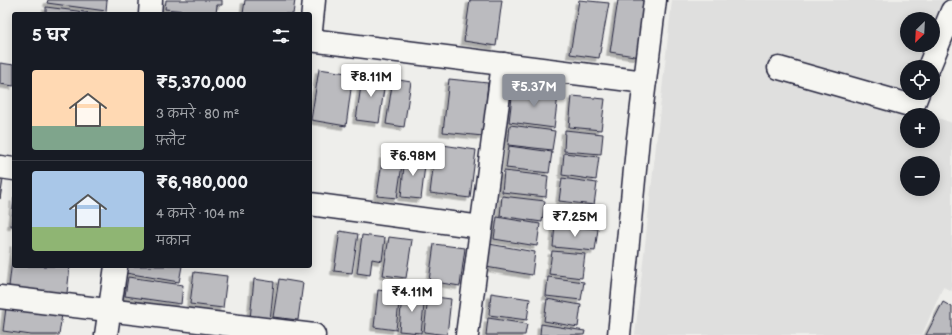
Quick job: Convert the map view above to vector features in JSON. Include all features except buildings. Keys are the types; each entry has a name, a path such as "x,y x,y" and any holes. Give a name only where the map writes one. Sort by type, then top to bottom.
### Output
{"street":[{"path":"150,12 151,0"},
{"path":"312,20 314,0"},
{"path":"619,335 638,138 655,0"},
{"path":"932,60 952,12"},
{"path":"312,40 645,82"},
{"path":"467,335 503,64"},
{"path":"779,68 913,106 915,100"},
{"path":"0,167 12,169"},
{"path":"312,204 481,227"},
{"path":"106,335 116,268"},
{"path":"0,297 314,335"}],"shaded area":[{"path":"672,0 952,0 952,17 940,43 940,12 900,12 900,52 936,52 932,60 900,60 900,100 909,100 911,107 914,108 900,108 900,148 940,148 940,119 952,123 952,291 943,287 922,335 635,335"}]}
